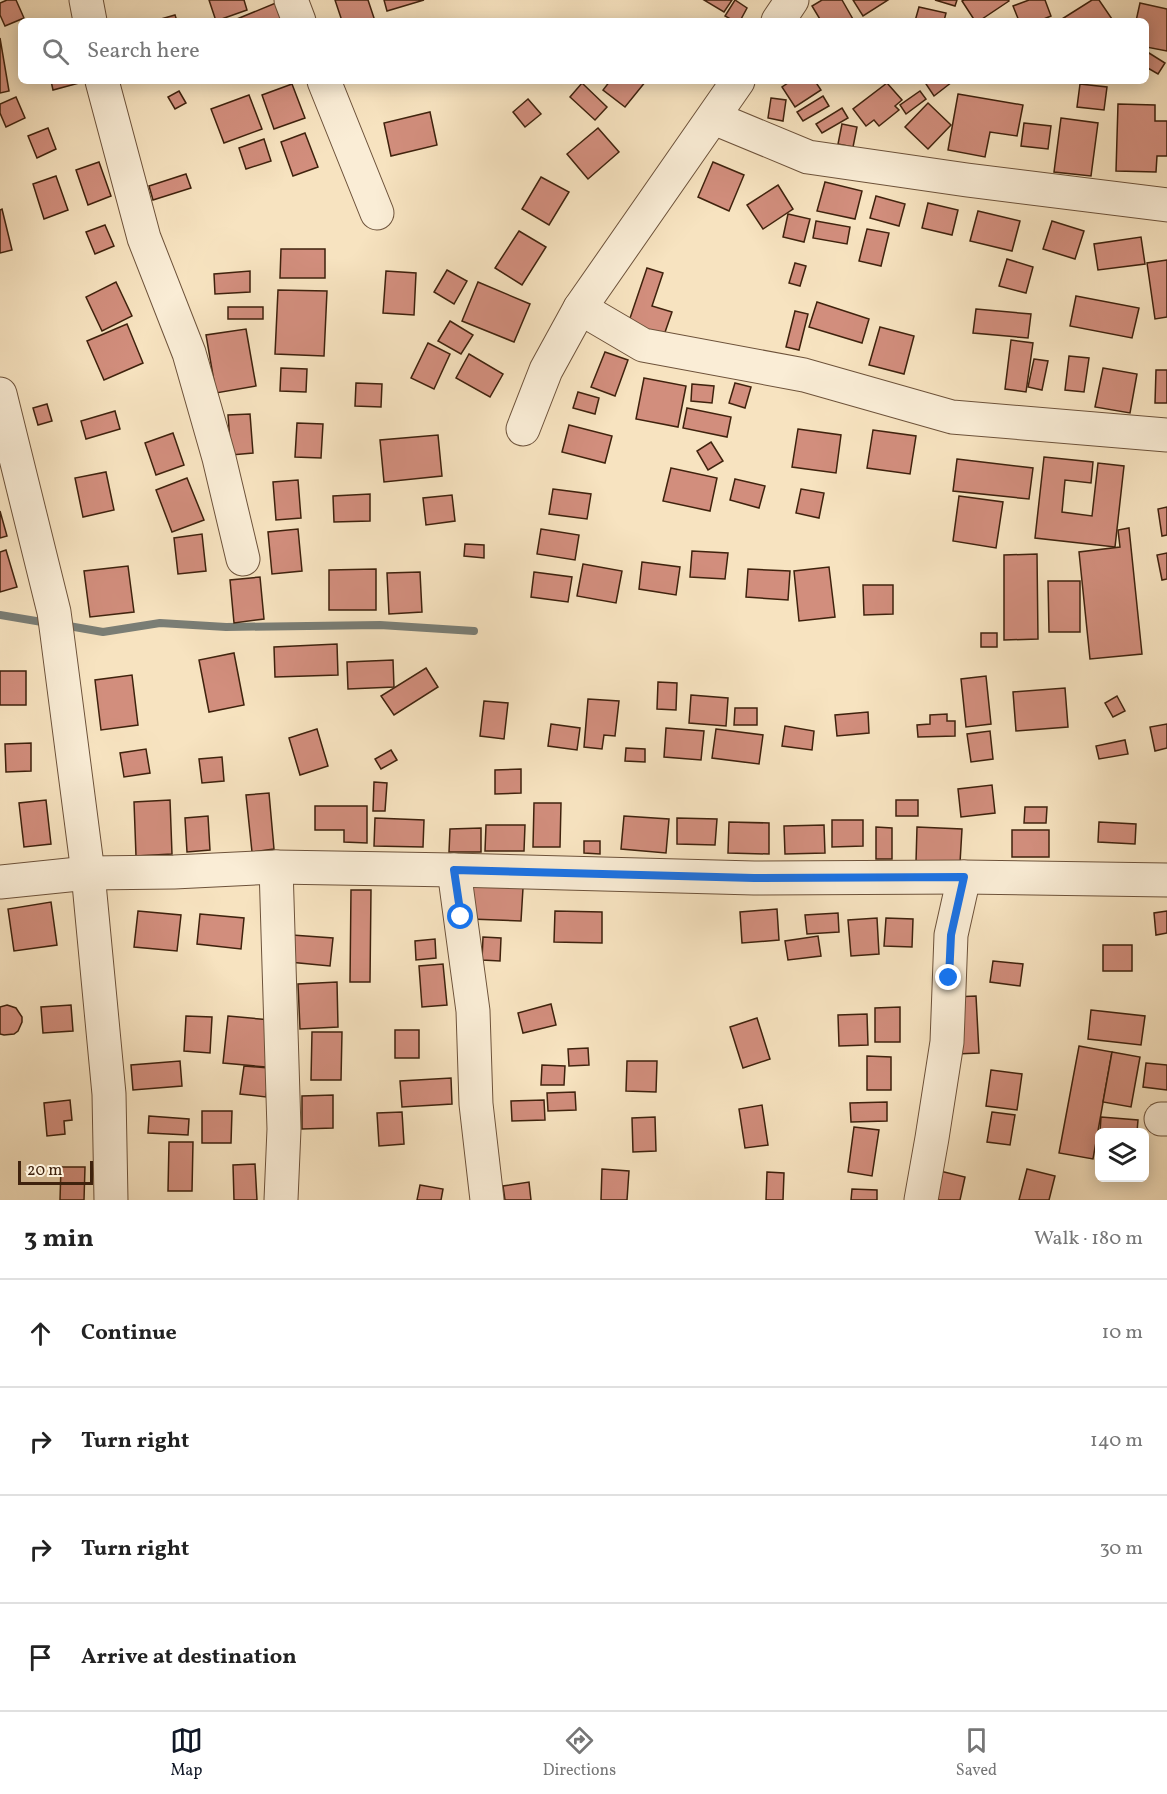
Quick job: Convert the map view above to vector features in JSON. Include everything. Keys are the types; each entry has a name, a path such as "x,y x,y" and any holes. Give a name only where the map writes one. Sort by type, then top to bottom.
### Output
{"street":[{"path":"86,0 89,18"},
{"path":"291,0 298,18"},
{"path":"780,18 792,0"},
{"path":"103,84 144,238 189,353 219,458 243,559"},
{"path":"325,84 377,213"},
{"path":"523,429 546,370 580,308 736,84"},
{"path":"714,118 808,157 1167,205"},
{"path":"580,308 644,345 804,375 952,417 1167,435"},
{"path":"0,393 56,623 88,873 109,1095 111,1200"},
{"path":"276,867 284,1129 281,1200"},
{"path":"0,882 88,873 276,867 754,878 964,877 1167,880"},
{"path":"454,870 473,1011 476,1104 487,1200"},
{"path":"921,1200 947,1042 951,935 964,877"}],"building":[{"path":"16,0 24,18 18,18 18,21 5,26 0,15 0,3"},
{"path":"209,0 244,0 247,10 224,18 215,18"},
{"path":"283,0 293,18 239,18"},
{"path":"335,0 368,0 374,18 341,18"},
{"path":"384,0 424,0 387,11"},
{"path":"704,0 732,0 724,12"},
{"path":"735,0 747,8 742,18 725,16"},
{"path":"822,0 842,0 852,18 819,18 812,6"},
{"path":"853,0 888,0 863,16"},
{"path":"935,0 957,0 955,6"},
{"path":"1029,0 1045,0 1051,16 1018,18 1013,6"},
{"path":"1092,0 1099,0 1111,18 1064,18"},
{"path":"962,1 1009,1 984,18 973,18"},
{"path":"1140,3 1167,9 1167,51 1149,48 1149,18 1137,18"},
{"path":"919,7 946,13 945,18 916,18"},
{"path":"0,38 9,91 0,93"},
{"path":"1149,53 1165,63 1158,74 1149,69"},
{"path":"52,84 76,84 53,90"},
{"path":"292,84 305,118 274,129 262,95"},
{"path":"583,84 607,107 595,120 570,97"},
{"path":"608,84 644,84 625,107 603,90"},
{"path":"786,84 817,84 821,90 795,107 782,87"},
{"path":"886,84 902,100 895,106 899,110 879,126 874,120 866,126 853,109"},
{"path":"926,84 949,84 934,96"},
{"path":"1080,84 1107,87 1104,110 1077,107"},
{"path":"179,91 186,103 175,109 168,97"},
{"path":"920,91 926,99 906,114 900,105"},
{"path":"958,94 1023,105 1017,136 990,132 985,157 948,150"},
{"path":"249,95 262,129 224,143 211,109"},
{"path":"823,96 829,106 803,121 797,112"},
{"path":"16,97 25,118 6,127 0,113 0,104"},
{"path":"771,98 786,100 783,121 768,118"},
{"path":"528,99 541,114 525,127 513,112"},
{"path":"928,103 951,125 928,149 905,127"},
{"path":"1118,104 1155,105 1155,121 1167,121 1167,156 1157,156 1156,172 1116,171"},
{"path":"842,108 848,118 822,133 816,124"},
{"path":"430,112 437,145 391,156 384,123"},
{"path":"1061,118 1098,123 1091,176 1054,172"},
{"path":"1024,123 1051,126 1048,149 1021,146"},
{"path":"842,124 857,127 853,147 838,144"},
{"path":"48,128 56,149 37,158 28,136"},
{"path":"598,128 619,152 588,179 567,154"},
{"path":"305,133 318,167 293,176 281,142"},
{"path":"264,139 271,161 246,169 239,148"},
{"path":"99,162 111,196 88,205 76,170"},
{"path":"713,162 744,175 729,211 698,197"},
{"path":"186,174 191,188 153,200 149,186"},
{"path":"56,176 68,210 44,219 33,184"},
{"path":"541,177 569,192 549,225 522,209"},
{"path":"825,182 862,191 855,219 817,211"},
{"path":"778,185 793,209 763,229 747,205"},
{"path":"876,196 905,204 899,226 870,218"},
{"path":"928,203 958,210 952,235 922,228"},
{"path":"2,209 12,250 0,253 0,210"},
{"path":"978,211 1020,221 1012,251 970,241"},
{"path":"788,214 810,219 804,242 783,237"},
{"path":"816,221 850,227 847,244 813,238"},
{"path":"1052,221 1084,231 1075,259 1043,249"},
{"path":"105,225 114,246 95,254 86,232"},
{"path":"867,229 889,233 881,266 859,261"},
{"path":"519,231 546,247 522,285 495,268"},
{"path":"1141,237 1145,264 1098,270 1094,244"},
{"path":"281,249 325,249 325,278 280,278"},
{"path":"1007,259 1033,267 1026,293 999,286"},
{"path":"1167,260 1167,317 1155,319 1147,263"},
{"path":"795,263 806,266 800,286 789,283"},
{"path":"647,268 663,273 652,306 672,312 663,338 627,327"},
{"path":"447,270 467,281 454,304 434,292"},
{"path":"250,271 250,292 215,294 214,274"},
{"path":"386,271 416,273 414,315 383,313"},
{"path":"116,282 132,316 102,331 86,297"},
{"path":"478,282 530,304 514,342 462,321"},
{"path":"278,290 327,291 324,356 275,354"},
{"path":"1076,296 1139,308 1132,338 1070,326"},
{"path":"817,302 869,319 862,343 809,327"},
{"path":"228,307 263,307 263,319 228,319"},
{"path":"976,309 1031,314 1028,338 973,333"},
{"path":"795,311 808,314 799,350 786,347"},
{"path":"450,321 473,335 461,354 438,341"},
{"path":"127,324 143,363 104,380 87,341"},
{"path":"880,327 914,336 904,374 869,365"},
{"path":"246,329 256,386 216,393 206,335"},
{"path":"1011,340 1033,343 1026,392 1005,389"},
{"path":"428,343 450,354 434,389 411,378"},
{"path":"605,352 628,360 615,396 591,387"},
{"path":"469,354 503,374 490,397 456,378"},
{"path":"1069,356 1089,358 1084,392 1065,390"},
{"path":"1034,359 1048,361 1042,390 1028,387"},
{"path":"281,368 307,369 306,392 280,391"},
{"path":"1103,368 1137,374 1130,413 1095,407"},
{"path":"1156,370 1167,370 1167,403 1155,403"},
{"path":"644,378 686,386 678,427 636,419"},
{"path":"356,383 382,384 381,407 355,406"},
{"path":"735,383 751,387 745,408 729,403"},
{"path":"692,384 714,386 712,403 691,401"},
{"path":"578,392 599,398 595,414 573,408"},
{"path":"47,404 52,421 38,425 33,408"},
{"path":"687,408 731,417 727,437 683,428"},
{"path":"115,411 120,429 86,439 81,421"},
{"path":"250,414 253,453 231,455 228,415"},
{"path":"297,423 323,424 321,458 295,457"},
{"path":"569,425 612,436 605,463 562,452"},
{"path":"798,429 841,435 836,473 792,467"},
{"path":"873,430 916,436 910,474 867,468"},
{"path":"173,433 184,465 156,475 145,443"},
{"path":"438,435 442,476 384,482 380,440"},
{"path":"711,442 723,461 708,470 697,451"},
{"path":"1044,457 1093,462 1091,483 1065,480 1062,512 1092,516 1098,463 1124,466 1115,547 1035,538"},
{"path":"957,459 1033,468 1029,499 953,491"},
{"path":"671,468 717,478 710,511 663,501"},
{"path":"106,472 114,510 83,517 75,478"},
{"path":"187,478 204,520 172,532 156,490"},
{"path":"735,479 765,486 759,508 730,500"},
{"path":"298,480 301,518 276,520 273,482"},
{"path":"553,489 591,494 587,519 549,514"},
{"path":"801,489 824,493 819,518 796,513"},
{"path":"370,494 370,521 334,522 333,496"},
{"path":"452,495 455,521 426,525 423,498"},
{"path":"959,496 1003,502 996,548 953,541"},
{"path":"1167,507 1167,535 1162,536 1158,509"},
{"path":"0,511 7,536 0,538"},
{"path":"1129,528 1142,654 1090,659 1079,552 1120,547 1118,530"},
{"path":"298,529 302,571 272,574 268,532"},
{"path":"541,529 579,535 575,560 537,554"},
{"path":"202,534 206,571 178,574 174,538"},
{"path":"465,544 484,545 484,558 464,556"},
{"path":"6,550 17,587 0,592 0,552"},
{"path":"692,551 728,553 725,579 690,577"},
{"path":"1167,553 1167,579 1162,580 1157,555"},
{"path":"1037,554 1038,639 1004,640 1004,555"},
{"path":"642,562 680,567 676,595 639,589"},
{"path":"583,564 622,571 616,603 577,596"},
{"path":"128,566 134,612 90,617 84,571"},
{"path":"829,567 835,617 799,621 794,571"},
{"path":"376,569 376,610 329,610 329,570"},
{"path":"748,569 790,571 788,600 746,597"},
{"path":"420,572 422,612 389,614 387,573"},
{"path":"534,572 572,577 568,602 531,597"},
{"path":"260,577 264,619 234,623 230,580"},
{"path":"1048,581 1080,581 1080,632 1049,632"},
{"path":"863,585 893,585 893,614 864,615"},
{"path":"981,633 997,633 997,647 981,647"},
{"path":"337,644 338,675 275,677 274,647"},
{"path":"234,653 244,705 209,712 199,660"},
{"path":"393,660 394,687 348,689 347,662"},
{"path":"426,668 438,687 394,715 381,696"},
{"path":"0,671 26,671 26,705 0,705"},
{"path":"132,675 138,725 101,730 95,680"},
{"path":"986,676 991,724 966,727 961,679"},
{"path":"658,682 677,683 676,710 657,709"},
{"path":"1065,688 1068,727 1016,731 1013,692"},
{"path":"691,695 728,698 726,726 689,723"},
{"path":"1117,696 1125,711 1113,717 1105,703"},
{"path":"588,699 619,701 615,736 604,735 602,749 584,747"},
{"path":"484,701 508,703 504,739 480,736"},
{"path":"735,708 757,708 757,725 734,725"},
{"path":"868,712 869,733 837,736 835,715"},
{"path":"947,714 947,721 955,721 955,736 918,737 917,725 930,724 930,715"},
{"path":"551,724 580,728 577,750 548,746"},
{"path":"1167,724 1167,748 1155,751 1150,727"},
{"path":"785,726 814,731 812,750 782,746"},
{"path":"666,728 704,731 701,760 664,757"},
{"path":"317,729 328,766 300,775 289,738"},
{"path":"716,729 763,735 759,764 712,758"},
{"path":"990,731 993,759 971,762 967,734"},
{"path":"1125,740 1128,754 1099,759 1096,746"},
{"path":"31,743 31,771 6,772 5,744"},
{"path":"626,748 645,749 645,762 625,761"},
{"path":"146,749 150,773 124,777 120,753"},
{"path":"391,750 397,760 381,769 375,759"},
{"path":"222,757 224,781 202,783 199,759"},
{"path":"521,769 521,793 495,794 495,770"},
{"path":"374,782 387,783 385,811 373,811"},
{"path":"992,785 995,813 961,817 958,789"},
{"path":"269,793 274,849 252,852 246,795"},
{"path":"46,800 51,844 24,847 19,803"},
{"path":"170,800 172,854 136,856 134,802"},
{"path":"896,800 918,800 918,816 896,816"},
{"path":"534,803 561,803 560,847 533,847"},
{"path":"315,806 367,806 367,843 344,842 344,830 315,830"},
{"path":"1025,807 1047,807 1046,823 1024,823"},
{"path":"208,816 210,850 187,852 185,818"},
{"path":"624,816 669,819 666,853 621,849"},
{"path":"375,818 424,820 423,847 374,846"},
{"path":"677,818 717,819 715,845 677,844"},
{"path":"832,820 863,820 863,846 832,847"},
{"path":"729,822 769,823 769,854 728,853"},
{"path":"1099,822 1136,824 1135,844 1098,842"},
{"path":"486,825 525,825 524,851 485,851"},
{"path":"824,825 825,853 785,854 784,826"},
{"path":"876,827 892,828 892,859 876,859"},
{"path":"917,827 962,829 960,863 916,862"},
{"path":"481,828 481,852 449,852 450,829"},
{"path":"1012,830 1049,830 1049,857 1012,857"},
{"path":"584,841 600,841 600,854 584,853"},
{"path":"473,886 523,888 521,921 471,919"},
{"path":"351,890 371,890 370,982 350,982"},
{"path":"51,902 57,945 14,951 8,909"},
{"path":"777,909 779,940 742,943 740,912"},
{"path":"138,911 181,915 177,951 134,947"},
{"path":"555,911 602,912 602,943 554,942"},
{"path":"1167,911 1167,933 1156,935 1154,913"},
{"path":"838,913 839,932 807,934 805,915"},
{"path":"200,914 244,918 241,949 197,944"},
{"path":"877,918 879,954 851,956 848,920"},
{"path":"886,918 913,919 912,947 884,946"},
{"path":"292,935 333,938 330,966 289,962"},
{"path":"818,936 821,956 788,960 785,941"},
{"path":"483,937 501,938 500,961 482,960"},
{"path":"435,939 436,958 416,960 415,941"},
{"path":"1103,945 1132,945 1132,971 1103,971"},
{"path":"993,961 1023,964 1020,986 990,982"},
{"path":"443,964 447,1005 422,1007 419,966"},
{"path":"337,982 338,1027 300,1029 298,984"},
{"path":"976,996 979,1053 956,1054 953,997"},
{"path":"551,1004 556,1025 523,1033 518,1013"},
{"path":"7,1005 16,1008 22,1017 22,1022 14,1034 4,1035 0,1034 0,1007"},
{"path":"71,1005 73,1031 43,1033 41,1007"},
{"path":"900,1007 900,1042 875,1042 875,1008"},
{"path":"1091,1010 1145,1016 1141,1045 1088,1039"},
{"path":"867,1014 868,1045 839,1046 838,1015"},
{"path":"186,1016 212,1017 210,1053 184,1051"},
{"path":"228,1016 271,1020 266,1067 223,1063"},
{"path":"757,1018 770,1059 743,1068 730,1027"},
{"path":"395,1030 419,1030 419,1058 395,1058"},
{"path":"312,1032 342,1032 341,1080 311,1080"},
{"path":"1079,1046 1112,1052 1099,1128 1095,1128 1093,1159 1059,1153"},
{"path":"588,1048 589,1065 569,1066 568,1049"},
{"path":"1112,1052 1140,1057 1131,1107 1103,1102"},
{"path":"867,1056 891,1057 891,1090 867,1090"},
{"path":"180,1061 182,1086 133,1090 131,1065"},
{"path":"627,1061 657,1061 656,1092 626,1091"},
{"path":"1146,1063 1167,1065 1167,1090 1143,1087"},
{"path":"542,1065 565,1066 564,1085 541,1085"},
{"path":"244,1066 269,1068 266,1097 240,1094"},
{"path":"991,1070 1022,1074 1017,1110 986,1106"},
{"path":"451,1078 452,1104 402,1107 400,1081"},
{"path":"575,1092 576,1110 548,1111 547,1093"},
{"path":"333,1095 333,1128 302,1129 302,1096"},
{"path":"70,1100 72,1120 64,1121 65,1134 47,1136 44,1103"},
{"path":"544,1100 545,1120 512,1121 511,1101"},
{"path":"887,1102 887,1121 851,1122 850,1103"},
{"path":"762,1105 768,1145 745,1148 739,1109"},
{"path":"202,1111 232,1111 231,1143 202,1143"},
{"path":"402,1112 404,1144 379,1146 377,1113"},
{"path":"992,1112 1015,1115 1010,1145 987,1142"},
{"path":"149,1116 189,1119 188,1135 148,1133"},
{"path":"655,1117 656,1151 633,1152 632,1118"},
{"path":"1101,1117 1138,1120 1137,1128 1100,1128"},
{"path":"854,1127 879,1130 872,1176 848,1172"},
{"path":"169,1142 193,1142 192,1191 168,1191"},
{"path":"255,1164 257,1200 234,1200 233,1165"},
{"path":"61,1167 85,1167 84,1200 60,1200"},
{"path":"602,1169 629,1171 627,1200 601,1200"},
{"path":"1027,1169 1055,1176 1049,1200 1019,1200"},
{"path":"940,1171 965,1177 960,1200 934,1200"},
{"path":"767,1172 784,1173 783,1200 766,1200"},
{"path":"529,1182 531,1200 505,1200 503,1186"},
{"path":"420,1185 443,1189 441,1200 417,1200"},
{"path":"852,1189 877,1190 877,1200 851,1200"}],"waterway":[{"path":"0,615 48,623"},
{"path":"63,625 103,632 160,623 226,627 380,625 474,631"}],"route":[{"path":"461,917 454,870 754,878 964,877 951,935 949,978"}]}
